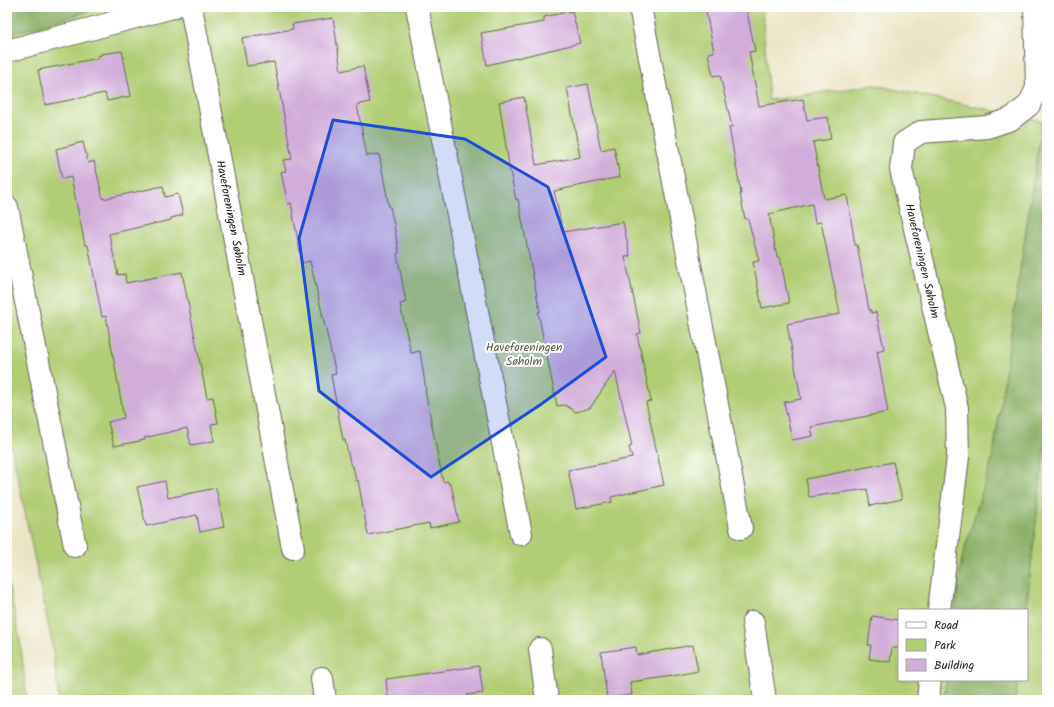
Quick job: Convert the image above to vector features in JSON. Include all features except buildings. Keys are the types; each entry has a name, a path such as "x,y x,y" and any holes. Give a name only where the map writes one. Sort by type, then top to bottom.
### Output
{"street":[{"path":"7,51 173,7"},
{"name":"Haveforeningen Søholm","path":"191,7 293,548"},
{"path":"417,7 521,534"},
{"path":"640,7 740,528"},
{"name":"Haveforeningen Søholm","path":"939,609 958,457 956,408 901,169 904,143 921,132 987,127 1011,119 1029,105 1037,88 1035,7"},
{"path":"7,207 75,546"},
{"path":"753,622 765,700"},
{"path":"540,649 547,700"},
{"path":"322,678 325,700"},
{"path":"928,700 930,681"}],"highlighted area":[{"path":"333,120 465,139 548,187 606,357 540,405 431,477 319,391 299,238"}],"green space":[{"path":"7,7 104,7 7,35"},
{"name":"Haveforeningen Søholm","path":"104,7 762,7 769,100 874,85 1042,121 993,456 962,558 955,609 898,609 898,681 946,681 944,700 59,700 52,643 7,426 7,35"},
{"path":"1047,113 1047,425 1026,609 955,609 962,558 993,456 1042,121"},
{"path":"1047,425 1047,700 1015,700 1018,681 1028,681 1028,609 1026,609"},
{"path":"7,579 20,640 27,700 7,700"},
{"path":"946,681 1018,681 1015,700 944,700"}]}
